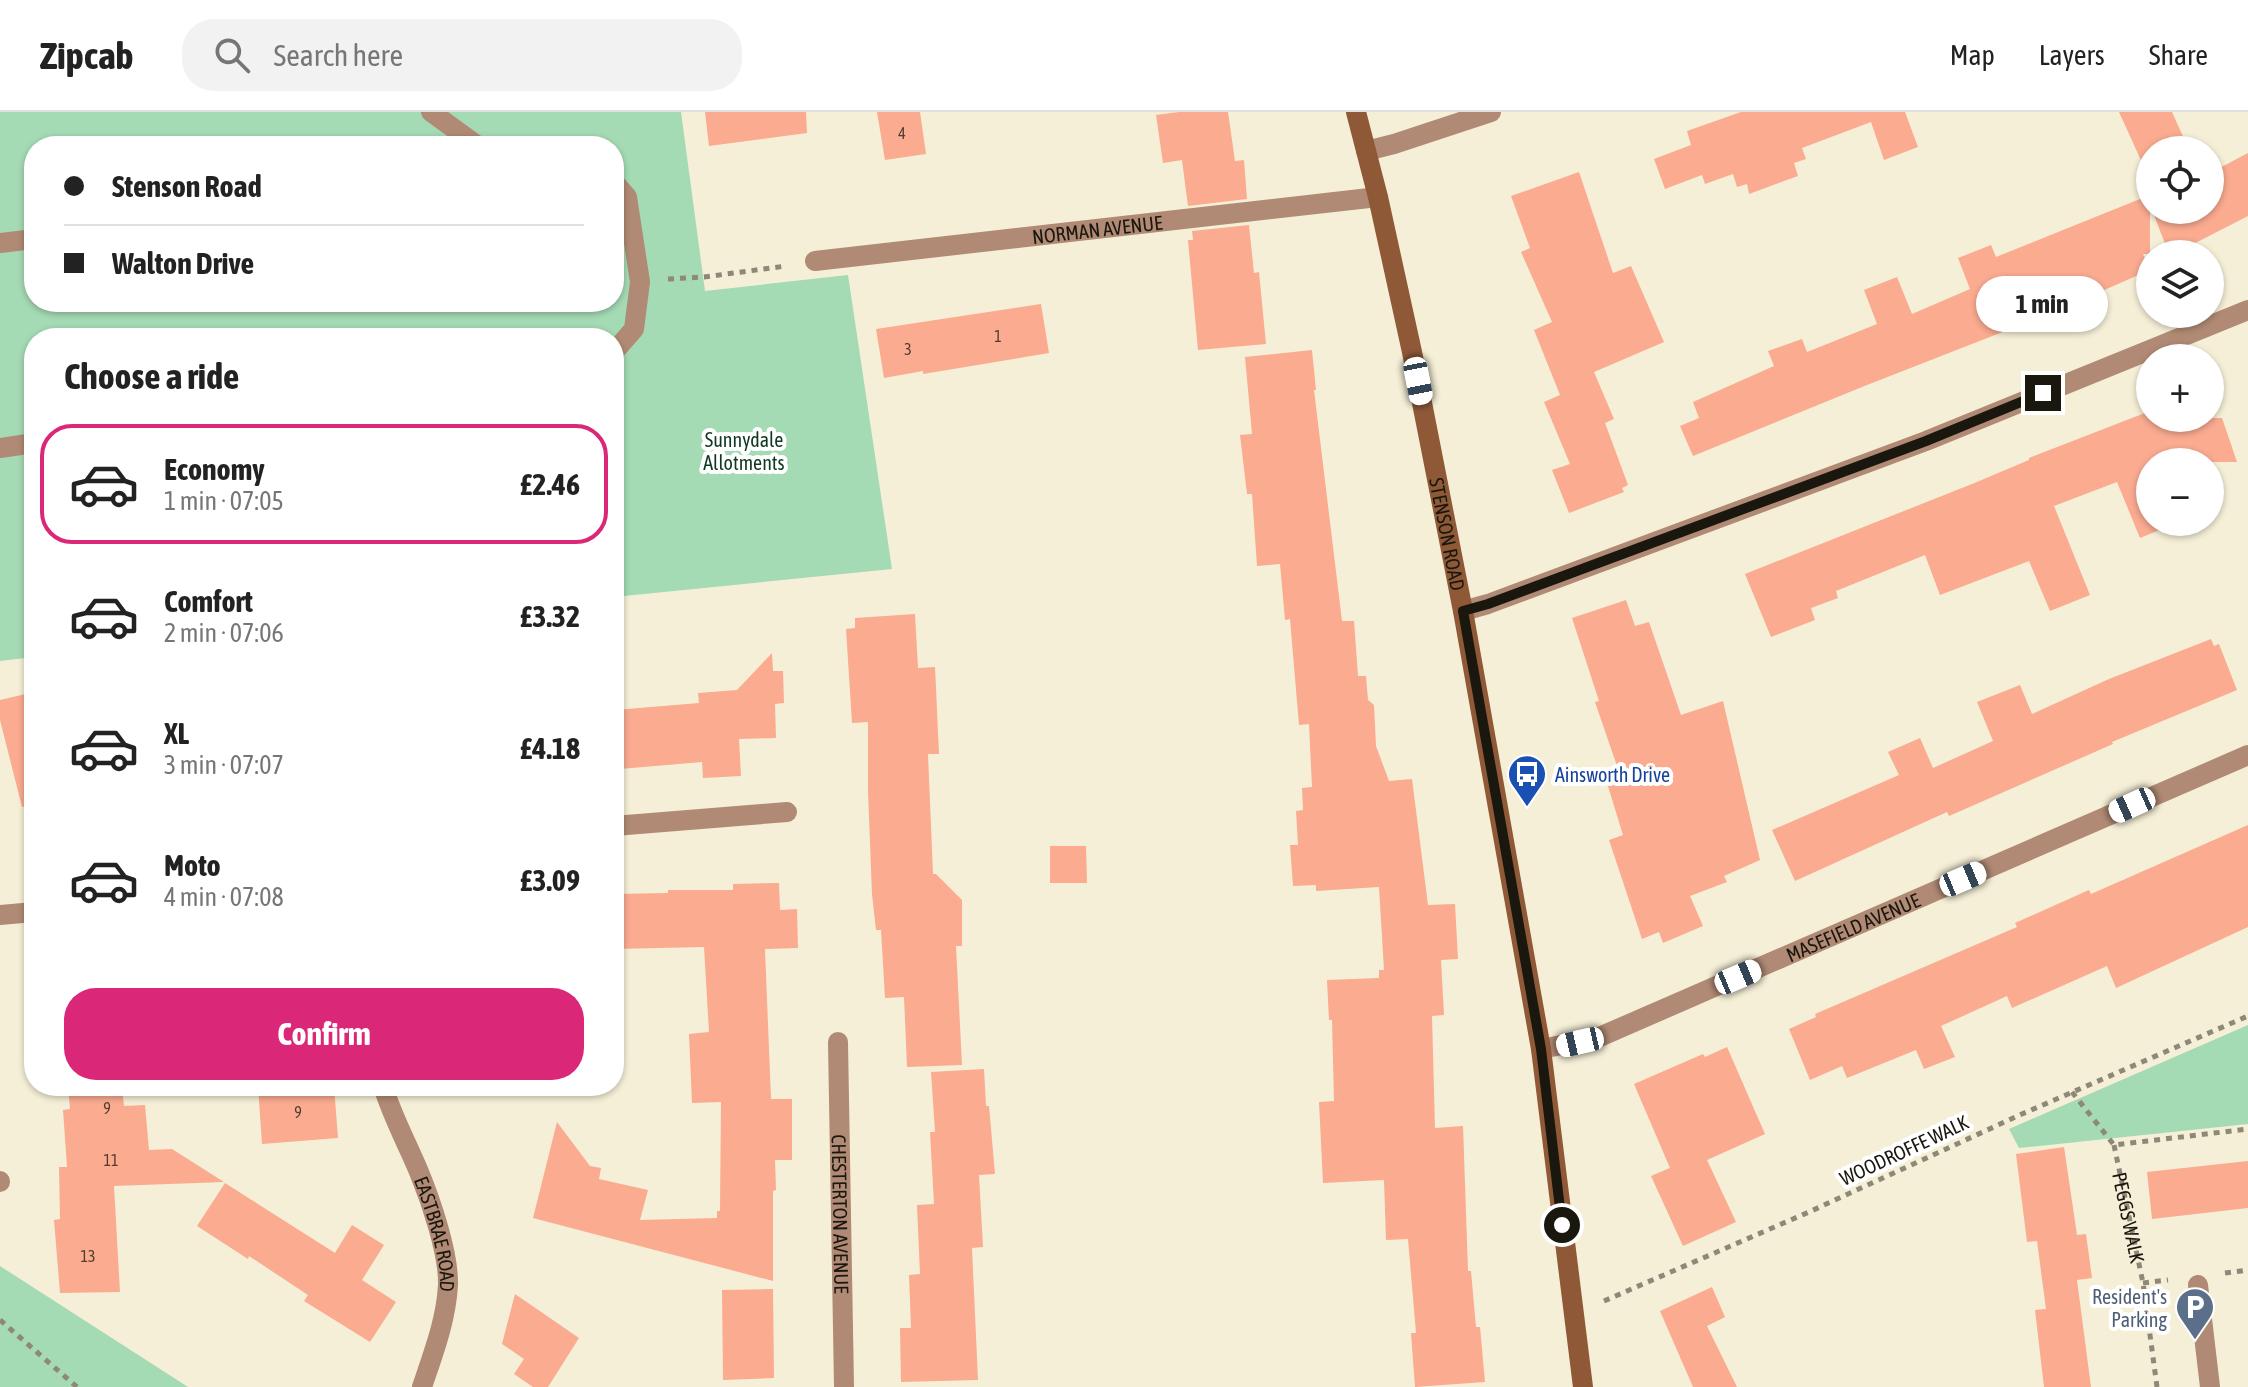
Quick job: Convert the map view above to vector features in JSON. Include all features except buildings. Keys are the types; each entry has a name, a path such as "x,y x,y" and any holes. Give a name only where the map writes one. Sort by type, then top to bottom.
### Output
{"street":[{"path":"431,112 464,136"},
{"name":"STENSON ROAD","path":"1356,112 1415,367 1463,611 1541,1049 1583,1387"},
{"path":"1366,151 1491,112"},
{"path":"624,194 640,282 634,329 624,340"},
{"name":"NORMAN AVENUE","path":"815,261 1378,197"},
{"path":"0,243 24,240"},
{"path":"1463,611 1926,441 2248,310"},
{"path":"0,448 24,444"},
{"name":"MASEFIELD AVENUE","path":"1541,1049 1597,1038 2248,755"},
{"path":"624,825 787,812"},
{"path":"0,915 24,913"},
{"name":"CHESTERTON AVENUE","path":"838,1042 844,1387"},
{"name":"EASTBRAE ROAD","path":"386,1096 420,1174 446,1260 448,1285 441,1332 422,1387"},
{"path":"2198,1285 2210,1387"}],"path":[{"path":"640,282 704,277 815,261"},
{"name":"WOODROFFE WALK","path":"1573,1314 2248,1016"},
{"path":"2072,1092 2114,1145 2248,1129"},
{"name":"PEGGS WALK","path":"2114,1145 2143,1283 2157,1387"},
{"path":"0,1320 77,1387"}],"green space":[{"name":"Sunnydale Allotments","path":"0,112 681,112 705,291 848,275 892,569 624,596 624,328 24,328 24,658 0,661"},
{"path":"2248,1025 2248,1124 2019,1148 2009,1129"},
{"path":"0,1266 188,1387 0,1387"}],"place":[{"name":"Ainsworth Drive","path":"1527,808"},
{"name":"Resident's Parking","path":"2195,1341"}],"route":[{"path":"1562,1225 1541,1049 1463,611 1926,441 2043,393"}]}
